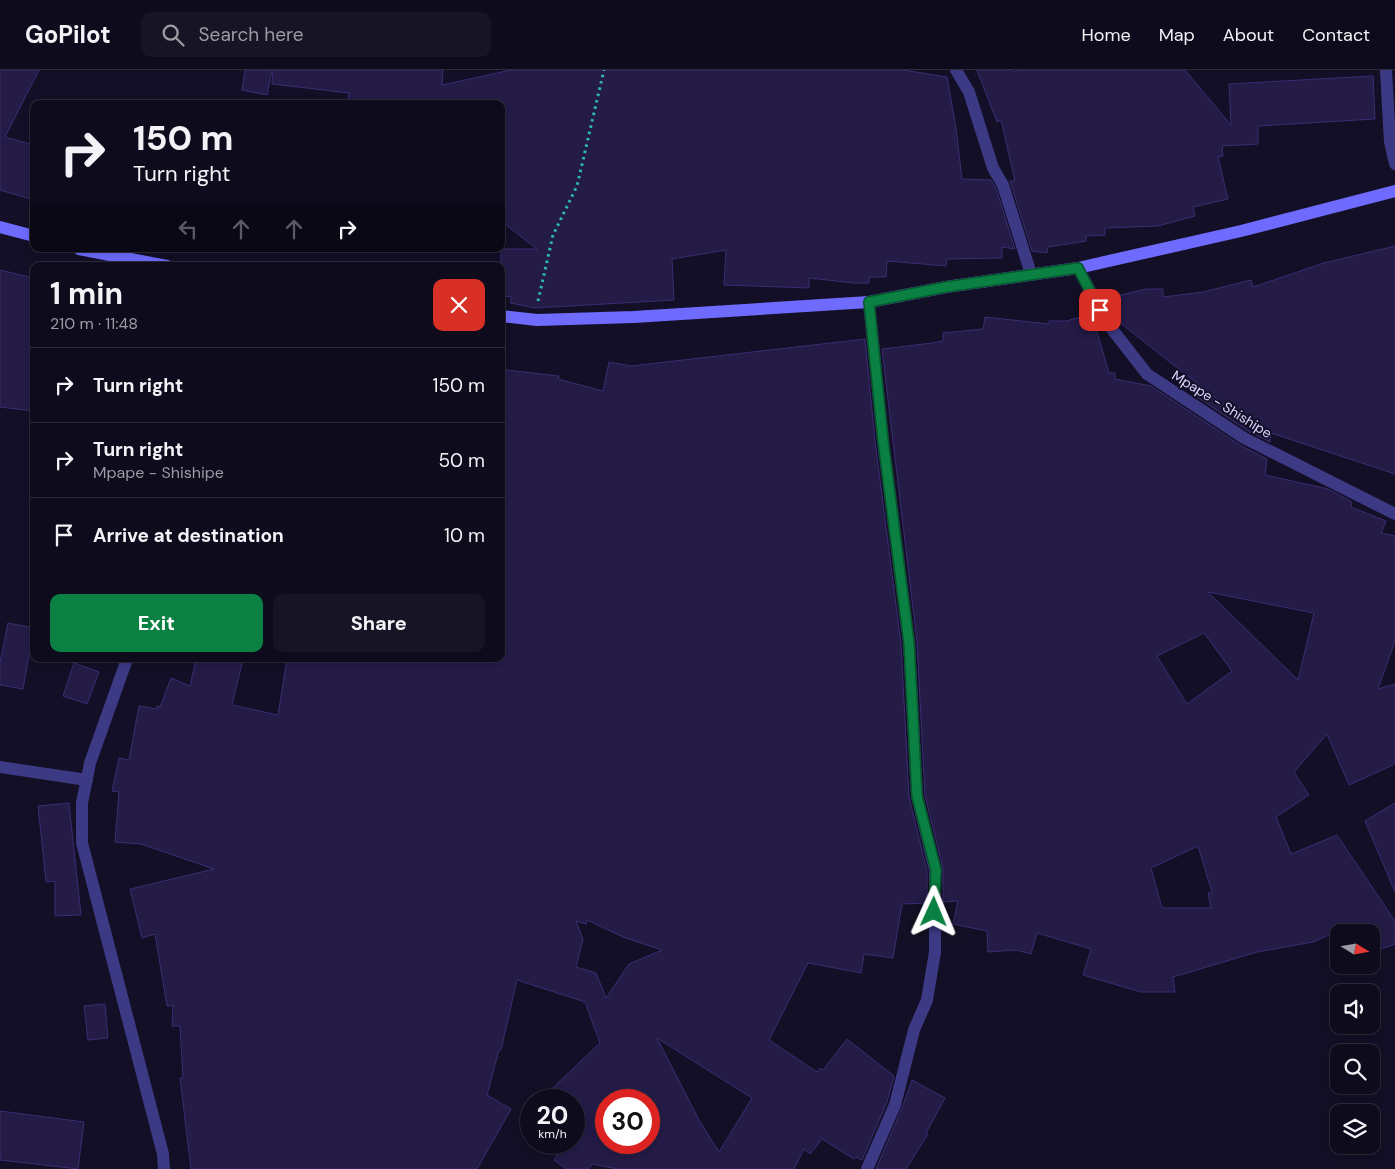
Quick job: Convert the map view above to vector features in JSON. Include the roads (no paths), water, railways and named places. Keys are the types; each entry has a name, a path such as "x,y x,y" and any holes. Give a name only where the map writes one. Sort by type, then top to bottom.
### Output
{"street":[{"path":"956,70 969,92 993,168 1002,185 1031,274"},
{"path":"1386,70 1390,142 1395,164"},
{"path":"505,316 537,320 634,317 869,302 1031,274 1078,268 1241,231 1395,190"},
{"path":"0,227 30,235"},
{"path":"95,252 147,262"},
{"name":"Mpape - Shishipe","path":"1078,268 1108,324 1147,374 1244,438 1395,514"},
{"path":"867,1169 895,1105 914,1030 932,980 935,952 936,870 917,796 909,643 883,440 869,302"},
{"path":"125,662 108,708 87,780 82,803 82,843 163,1154 164,1169"},
{"path":"0,767 87,780"}]}
